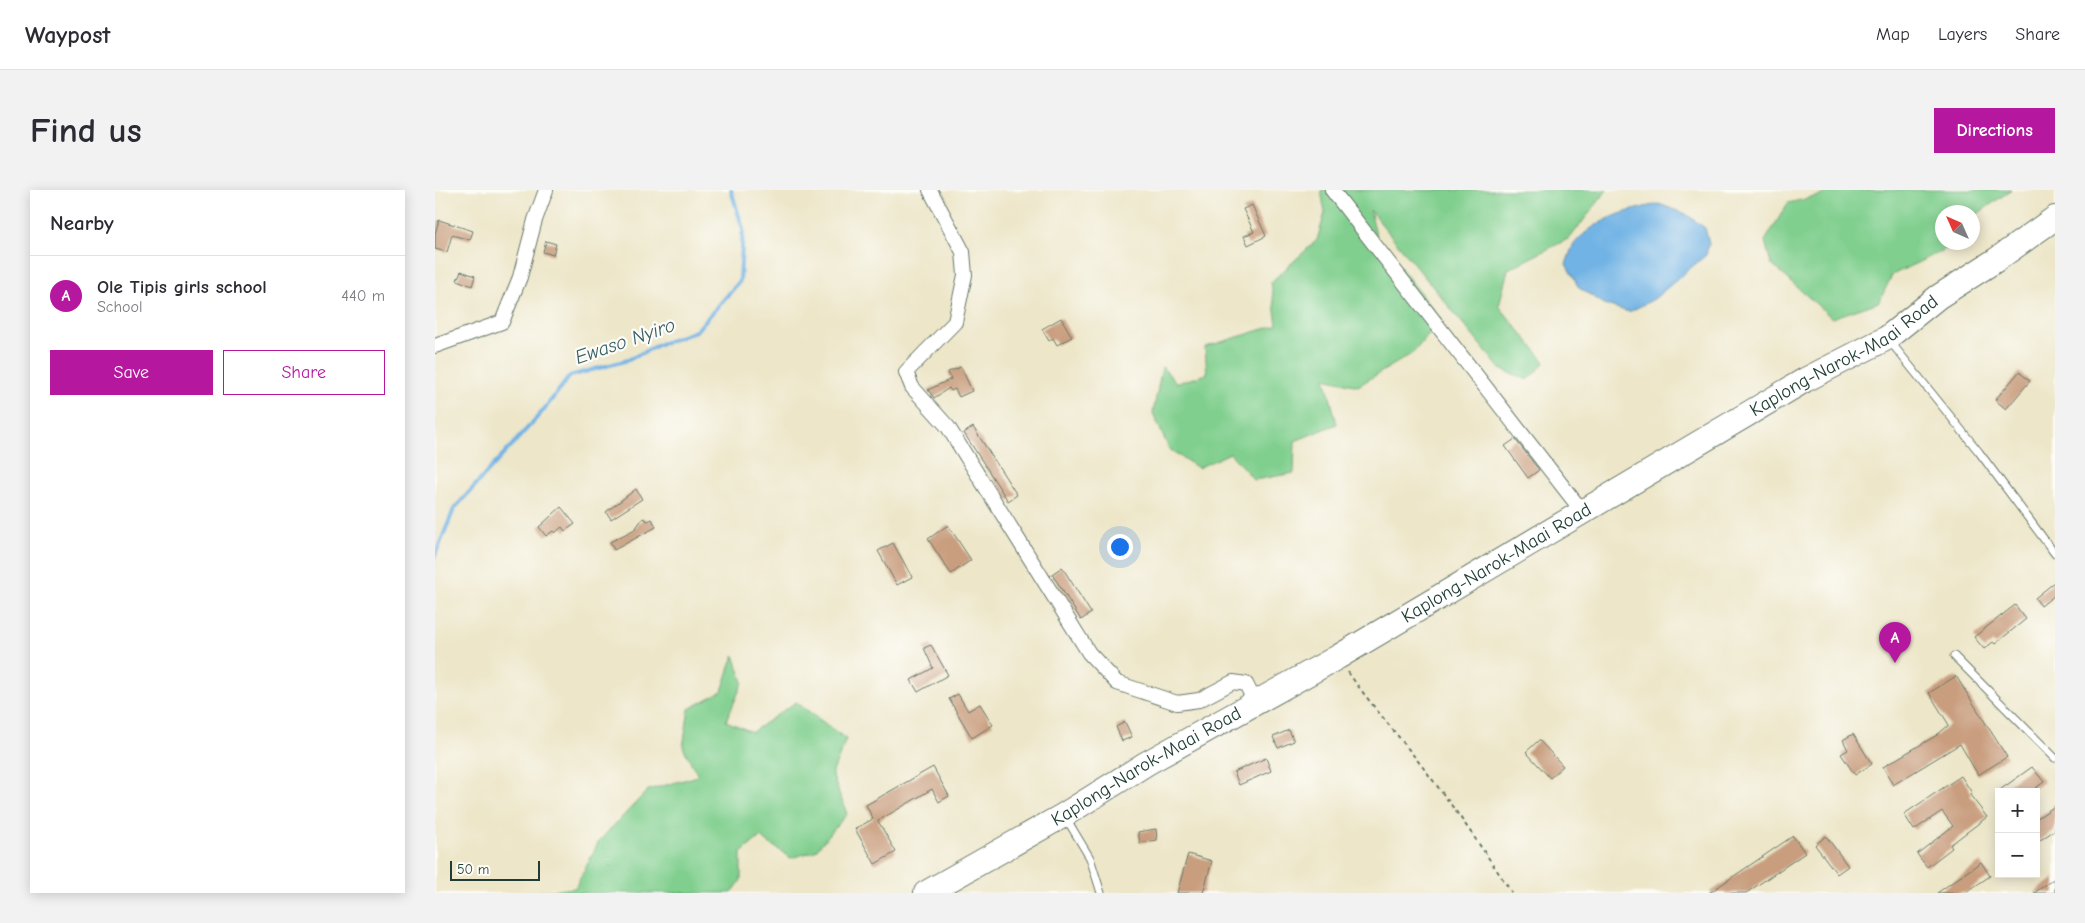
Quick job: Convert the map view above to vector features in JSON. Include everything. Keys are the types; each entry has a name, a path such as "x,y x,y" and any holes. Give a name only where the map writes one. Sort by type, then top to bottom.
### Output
{"highway":[{"name":"Kaplong-Narok-Maai Road","path":"926,893 1064,815 1147,763 1338,657 1805,380 1887,338 1938,297 1996,260 2055,218"}],"street":[{"path":"435,346 502,322 520,277 535,220 546,190"},
{"path":"930,190 963,252 965,275 955,322 906,372 912,387 948,427 1089,653 1117,683 1177,703 1199,700 1233,682 1246,684 1255,702"},
{"path":"1332,190 1582,512"}],"lane":[{"path":"1887,338 1979,452 2055,554"},
{"path":"1954,656 2055,758"},
{"path":"1064,815 1090,858 1101,893"}],"path":[{"path":"1338,657 1371,705 1414,755 1462,819 1512,893"}],"green space":[{"path":"1321,190 1607,190 1570,238 1508,269 1499,306 1545,362 1528,380 1500,369 1370,210 1377,238 1441,319 1413,353 1358,386 1325,378 1337,424 1295,441 1294,473 1254,480 1230,453 1198,468 1169,449 1153,413 1162,367 1177,383 1207,374 1205,347 1277,325 1271,282 1317,240 1325,213"},
{"path":"1824,190 2011,190 1980,212 1980,205 1935,205 1935,250 1944,250 1892,275 1879,302 1832,318 1771,264 1765,241 1788,203 1823,195"},
{"path":"734,655 743,682 726,721 752,732 796,702 846,739 832,774 847,814 815,851 791,858 760,837 741,853 741,880 732,893 530,893 575,888 599,841 648,790 698,776 683,747 689,709 722,691"}],"water":[{"path":"1659,204 1686,214 1705,228 1709,243 1706,255 1654,299 1629,312 1606,305 1579,288 1566,264 1575,243 1584,234 1603,221 1625,212"}],"building":[{"path":"1252,205 1266,236 1248,245 1244,236 1254,232 1243,209"},
{"path":"439,220 473,231 470,240 452,235 447,252 435,249 435,234"},
{"path":"546,241 556,244 553,255 543,252"},
{"path":"461,271 475,276 472,286 457,280"},
{"path":"1061,318 1072,337 1057,345 1053,338 1049,341 1042,329"},
{"path":"961,367 972,391 959,397 955,389 951,391 949,388 934,398 928,390 951,379 948,372"},
{"path":"2019,372 2030,381 2006,409 1995,400"},
{"path":"973,427 1017,495 1008,501 964,433"},
{"path":"1515,439 1539,470 1528,478 1505,446"},
{"path":"636,489 642,499 611,519 606,512"},
{"path":"561,507 575,524 565,531 562,527 555,533 553,531 546,536 539,527"},
{"path":"643,518 648,521 652,519 656,527 614,550 610,542 635,529"},
{"path":"948,525 971,560 951,574 928,539"},
{"path":"893,543 912,577 897,585 878,551"},
{"path":"1062,567 1091,613 1081,620 1052,574"},
{"path":"2055,582 2055,595 2041,606 2035,598"},
{"path":"2015,605 2026,619 1995,644 1993,642 1984,649 1974,637"},
{"path":"931,645 948,675 918,692 911,680 933,668 924,648"},
{"path":"1956,676 2007,757 1978,775 1960,744 1893,785 1883,767 1937,735 1949,725 1929,693"},
{"path":"958,694 968,711 980,704 993,725 972,738 949,699"},
{"path":"1125,722 1132,737 1122,741 1116,727"},
{"path":"1289,730 1294,741 1278,748 1273,737"},
{"path":"1853,734 1872,764 1855,775 1841,754 1848,750 1843,740"},
{"path":"1539,740 1563,766 1550,778 1526,752"},
{"path":"1266,758 1271,771 1239,785 1234,772"},
{"path":"933,767 949,796 939,802 932,789 878,821 896,852 875,864 855,829 873,819 866,805"},
{"path":"2032,767 2044,782 2036,788 2003,788"},
{"path":"1961,776 1972,793 1970,795 1987,817 1950,845 1952,848 1927,867 1917,854 1953,826 1942,811 1914,830 1904,814"},
{"path":"2055,806 2055,830 2040,840 2040,833 2040,816"},
{"path":"1156,829 1157,840 1140,843 1138,832"},
{"path":"1793,836 1805,853 1746,893 1709,893"},
{"path":"1826,836 1848,866 1837,874 1815,845"},
{"path":"1188,854 1212,861 1203,893 1177,893"},
{"path":"1981,862 1990,876 1965,893 1937,893"},
{"path":"2055,878 2055,893 2034,893"}],"waterway":[{"name":"Ewaso Nyiro","path":"435,556 454,509 542,412 570,376 628,360 658,345 696,331 740,281 743,229 731,190"}],"place":[{"name":"Ole Tipis girls school","path":"1895,663"}]}
